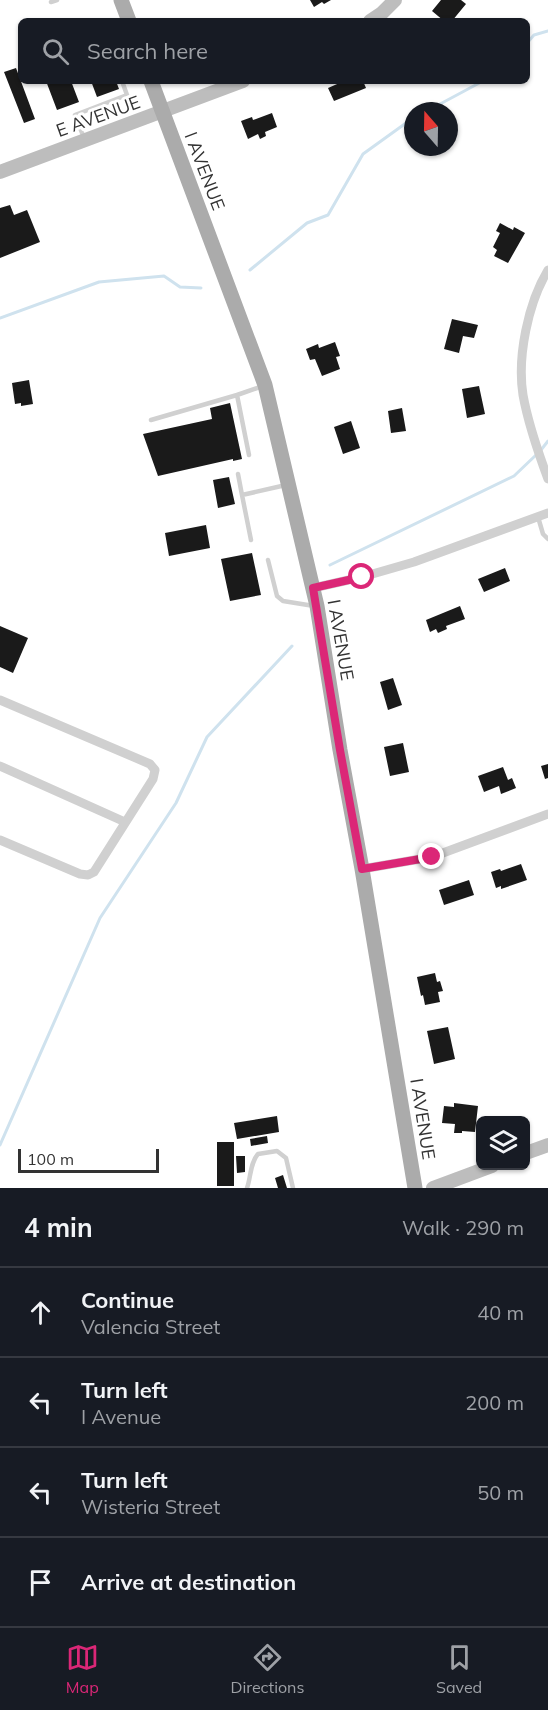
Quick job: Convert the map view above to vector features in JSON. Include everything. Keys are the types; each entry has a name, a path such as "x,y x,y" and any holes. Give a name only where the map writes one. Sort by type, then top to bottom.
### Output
{"main road":[{"path":"121,0 128,18"},
{"name":"I AVENUE","path":"152,84 265,385 289,484 317,606 415,1188"}],"street":[{"path":"374,18 395,0"},
{"name":"E AVENUE","path":"0,172 235,84"},
{"path":"548,270 533,303 524,343 522,367 523,394 528,416 548,479"},
{"path":"313,588 414,562 548,513"},
{"path":"0,700 150,764 154,770 153,779 94,872 88,876 0,840"},
{"path":"0,766 125,822"},
{"path":"362,869 432,857 548,814"},
{"path":"530,1151 548,1144"},
{"path":"433,1188 481,1170"}],"lane":[{"path":"51,2 57,0"},
{"path":"85,141 75,115 127,95 123,84"},
{"path":"151,420 265,385"},
{"path":"237,395 249,455"},
{"path":"238,474 251,540"},
{"path":"242,495 289,484"},
{"path":"538,517 543,534 548,539"},
{"path":"268,560 277,596 283,600 317,606"},
{"path":"247,1188 253,1160 258,1154 277,1151 286,1158 293,1188"}],"building":[{"path":"310,0 331,0 314,7"},
{"path":"441,0 461,0 466,4 454,18 440,18 432,11"},
{"path":"16,68 18,84 22,84 35,119 24,123 4,72"},
{"path":"47,84 72,84 79,102 57,110"},
{"path":"92,84 117,84 119,89 97,97"},
{"path":"337,84 364,84 366,88 334,101 328,88"},
{"path":"272,113 277,127 265,132 266,136 260,139 258,134 248,139 241,121 252,117 253,120"},
{"path":"10,205 14,215 27,210 40,242 0,258 0,208"},
{"path":"500,223 525,233 508,263 494,256 497,250 493,247 500,233 496,231"},
{"path":"452,319 478,325 474,338 463,336 459,353 444,349"},
{"path":"335,342 340,356 336,357 340,369 322,376 315,359 310,360 306,349 318,344 319,348"},
{"path":"29,380 33,404 21,406 21,403 15,404 12,383"},
{"path":"479,386 485,414 467,418 462,389"},
{"path":"230,403 242,459 158,476 143,434 212,419 210,408"},
{"path":"402,408 406,431 391,433 388,411"},
{"path":"351,421 360,448 343,454 334,427"},
{"path":"229,477 235,504 218,508 213,480"},
{"path":"206,525 210,548 169,556 165,533"},
{"path":"252,553 261,595 230,601 221,559"},
{"path":"505,568 510,581 484,592 478,579"},
{"path":"460,606 465,619 446,626 447,629 438,633 436,629 430,632 426,620"},
{"path":"0,626 28,638 13,673 0,667"},
{"path":"393,678 402,705 388,710 380,682"},
{"path":"403,743 409,772 390,776 384,747"},
{"path":"548,764 548,778 545,779 541,766"},
{"path":"503,767 508,780 512,778 516,788 501,794 499,786 484,792 478,776"},
{"path":"521,864 527,880 501,889 501,886 496,888 491,872"},
{"path":"469,880 474,895 444,905 439,890"},
{"path":"435,973 437,982 440,981 443,991 438,992 440,1002 425,1005 417,977"},
{"path":"448,1027 455,1059 434,1064 427,1031"},
{"path":"454,1103 478,1106 475,1132 454,1133 455,1124 442,1123 444,1106 454,1107"},
{"path":"277,1116 279,1132 237,1139 234,1123"},
{"path":"267,1136 268,1143 251,1146 250,1139"},
{"path":"217,1142 234,1142 234,1186 217,1186"},
{"path":"236,1156 245,1156 245,1172 237,1173"},
{"path":"283,1175 287,1188 278,1188 275,1178"}],"waterway":[{"path":"530,40 534,35 548,31"},
{"path":"444,102 477,84"},
{"path":"250,270 307,223 328,215 363,154 404,124"},
{"path":"0,318 99,282 164,276 180,287 201,288"},
{"path":"541,450 548,441"},
{"path":"330,565 514,476 536,455"},
{"path":"0,1145 100,918 176,803 207,737 292,646"}],"route":[{"path":"362,577 313,588 362,869 432,857"}]}
